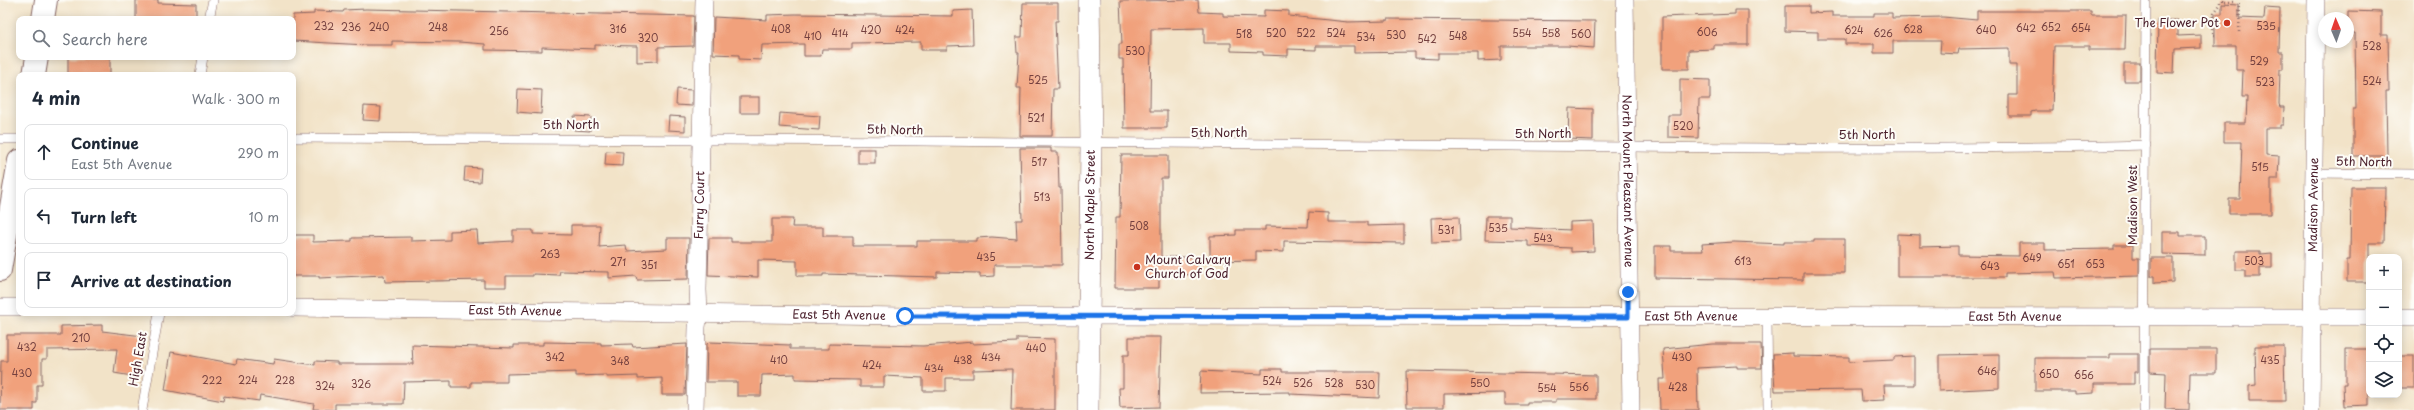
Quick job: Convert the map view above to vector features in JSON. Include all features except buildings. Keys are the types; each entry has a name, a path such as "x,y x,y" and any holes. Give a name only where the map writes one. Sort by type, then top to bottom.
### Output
{"highway":[{"path":"43,16 46,0"},
{"path":"34,72 36,60"},
{"path":"0,270 16,178"}],"street":[{"name":"Furry Court","path":"695,410 697,327 700,313 698,290 704,0"},
{"name":"North Maple Street","path":"1088,410 1091,144 1089,0"},
{"name":"North Mount Pleasant Avenue","path":"1625,0 1628,317 1631,410"},
{"name":"Madison Avenue","path":"2311,410 2316,0"},
{"path":"0,308 16,307"},
{"name":"East 5th Avenue","path":"296,308 700,313 1090,315 2366,317"},
{"path":"2402,317 2414,317"}],"lane":[{"path":"210,16 213,0"},
{"name":"Madison West","path":"2144,410 2146,0"},
{"path":"200,72 202,60"},
{"name":"5th North","path":"296,138 631,137 700,140 1091,144 1626,147 2032,148 2146,145"},
{"path":"0,139 16,139"},
{"name":"5th North","path":"2314,173 2414,174"},
{"name":"High East","path":"142,410 158,316"},
{"path":"1767,317 1768,410"}],"path":[{"path":"2215,34 2213,35 2214,13 2220,5 2220,0"},
{"path":"2223,0 2223,2 2229,4 2234,2 2234,0"},
{"path":"2239,32 2240,0"}],"place":[{"name":"The Flower Pot","path":"2227,23"},
{"name":"Mount Calvary Church of God","path":"1137,267"}],"route":[{"path":"905,316 1090,315 1628,317 1628,292"}]}
